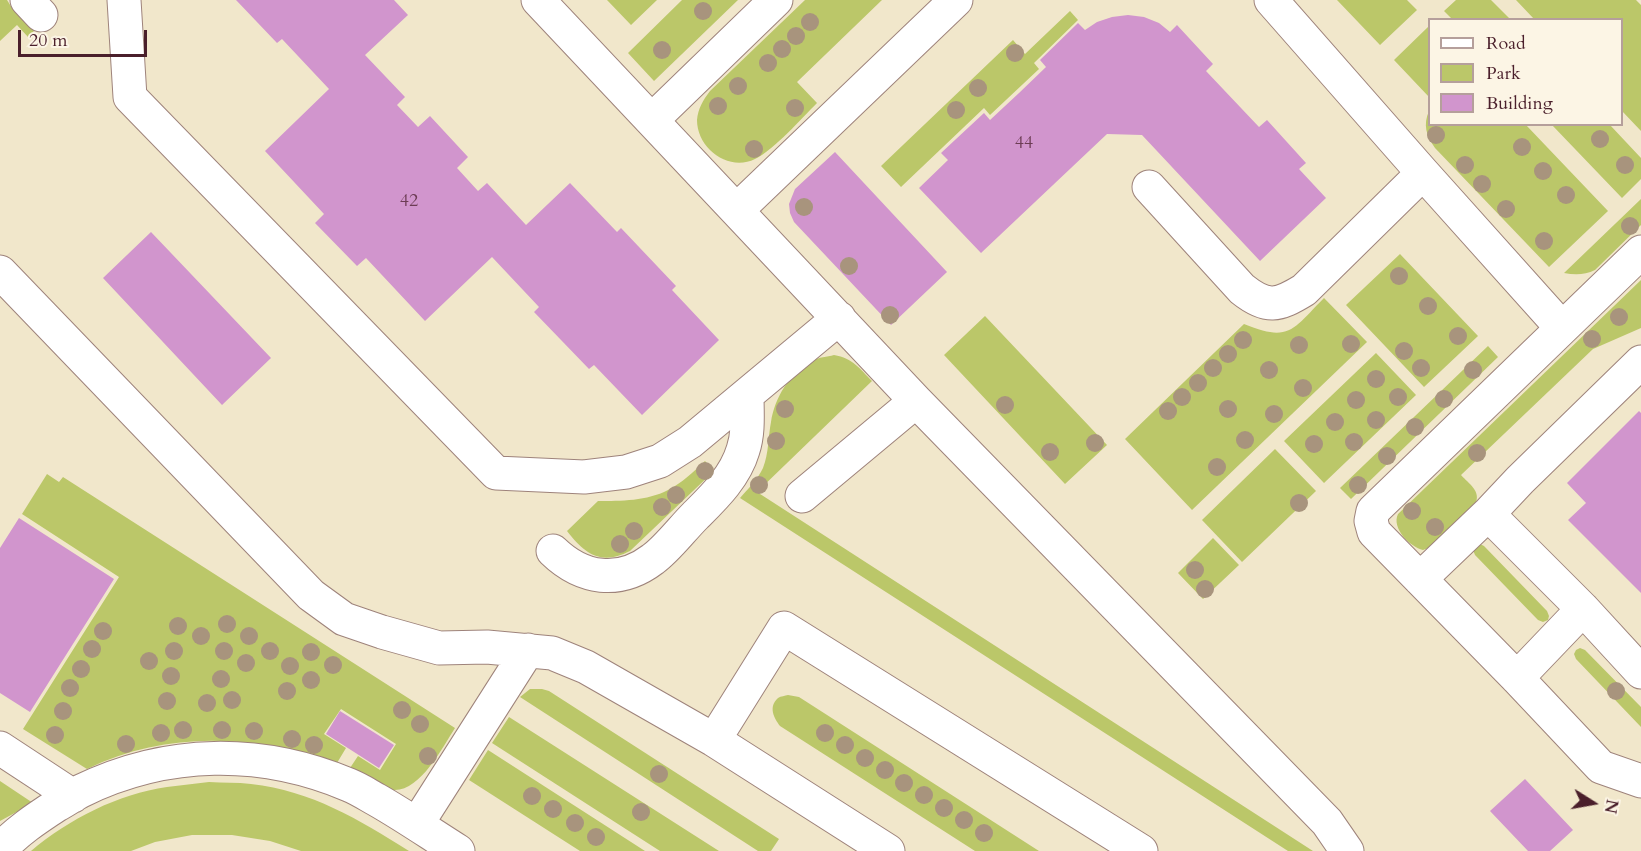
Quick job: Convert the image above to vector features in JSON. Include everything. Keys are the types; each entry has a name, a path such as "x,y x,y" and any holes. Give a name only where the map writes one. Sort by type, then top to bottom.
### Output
{"street":[{"path":"124,0 130,97 496,473 585,477 626,472 660,461 690,442 839,318"},
{"path":"538,0 916,401 1327,822 1347,851"},
{"path":"652,120 776,0"},
{"path":"737,210 956,0"},
{"path":"1271,0 1563,328"},
{"path":"1149,187 1242,289 1256,300 1273,304 1288,300 1304,290 1423,173"},
{"path":"1641,252 1373,511 1371,521 1374,532 1602,767 1641,781"},
{"path":"0,272 311,595 344,619 439,648 487,647 552,653 586,667 714,740 888,851"},
{"path":"1420,579 1641,362"},
{"path":"553,551 564,562 575,568 602,576 618,575 635,570 653,559 723,487 732,473 743,451 747,430 747,395"},
{"path":"802,496 916,401"},
{"path":"1488,514 1583,609 1641,672"},
{"path":"1517,678 1583,609"},
{"path":"714,740 784,628 1141,851"},
{"path":"417,824 528,650"},
{"path":"0,748 74,796"},
{"path":"0,850 39,817 79,792 122,774 168,763 214,758 262,760 307,770 351,786 458,851"}],"green space":[{"path":"0,0 7,0 34,31 28,37 17,25 0,41"},
{"path":"607,0 657,0 631,25"},
{"path":"682,0 738,0 654,81 628,53"},
{"path":"805,0 882,0 797,82 817,103 779,141 755,159 745,162 725,160 708,149 698,131 697,120 703,101 710,91"},
{"path":"1337,0 1407,0 1417,10 1380,45"},
{"path":"1456,0 1491,0 1509,18 1451,18 1444,11"},
{"path":"1516,0 1636,0 1641,5 1641,131 1623,112 1623,18 1533,18"},
{"path":"1070,11 1078,20 1034,63 1039,69 990,115 984,108 901,187 881,166 1013,40 1025,54"},
{"path":"1428,27 1428,96 1394,60"},
{"path":"1428,114 1428,126 1527,126 1608,211 1549,267 1435,148 1426,130"},
{"path":"1553,126 1611,126 1641,158 1641,179 1622,198"},
{"path":"1641,199 1641,225 1595,270 1580,274 1564,273"},
{"path":"1400,254 1478,336 1424,387 1346,305"},
{"path":"1641,280 1641,328 1593,349 1461,475 1476,492 1475,505 1431,547 1423,550 1408,541 1399,531 1398,514"},
{"path":"1324,298 1367,342 1192,510 1125,439 1244,324 1272,332 1290,330"},
{"path":"985,316 1107,445 1065,484 944,355"},
{"path":"1488,346 1498,357 1351,499 1340,488"},
{"path":"1376,353 1416,395 1324,483 1284,441"},
{"path":"834,355 851,361 872,381 757,492 1313,851 1288,851 740,498 763,468 773,413 784,387 804,366 820,358"},
{"path":"1275,449 1316,491 1242,562 1202,520"},
{"path":"705,461 714,471 630,551 610,557 594,555 580,546 567,531 598,501 634,500 660,494 678,484"},
{"path":"47,474 59,482 63,477 455,728 437,757 421,777 412,784 403,789 387,788 367,775 350,768 358,756 380,770 396,744 341,709 324,734 346,748 337,763 274,747 242,742 211,741 148,748 118,756 87,769 23,729 119,577 22,514"},
{"path":"1213,538 1239,565 1203,599 1178,573"},
{"path":"1480,544 1547,611 1548,620 1543,622 1538,620 1475,555 1473,550"},
{"path":"1580,648 1585,650 1641,707 1641,727 1576,659 1574,654"},
{"path":"530,689 549,691 779,839 771,851 758,851 520,697"},
{"path":"788,695 799,697 1039,851 975,851 780,726 774,716 773,705 778,698"},
{"path":"509,717 719,851 660,851 492,743"},
{"path":"488,750 645,851 580,851 469,780"},
{"path":"0,781 33,803 0,821"},
{"path":"209,782 246,783 294,793 334,808 409,851 301,851 270,841 232,835 192,835 155,842 131,851 31,851 61,828 130,795 167,787"}],"building":[{"path":"236,0 394,0 408,15 365,55 405,97 397,105 418,127 430,116 468,157 457,168 478,191 487,183 526,225 570,183 617,232 621,228 676,286 672,290 719,340 642,415 594,365 589,369 534,312 539,307 492,257 425,321 366,258 357,266 315,223 324,214 265,151 329,89 282,39 277,43"},
{"path":"1128,15 1144,17 1159,23 1170,32 1177,25 1213,64 1206,71 1259,127 1267,120 1306,163 1299,169 1326,198 1260,261 1142,135 1107,134 981,253 919,188 948,160 941,153 984,113 990,120 1019,93 1046,67 1040,60 1078,23 1085,30 1097,22"},
{"path":"835,152 947,272 891,325 794,222 790,213 789,204 795,189"},
{"path":"151,232 271,358 222,405 103,278"},
{"path":"1639,411 1641,413 1641,593 1568,520 1586,503 1567,483"},
{"path":"19,518 114,579 30,712 0,693 0,548"},
{"path":"340,711 394,745 379,768 326,734"},
{"path":"1525,779 1573,830 1550,851 1528,851 1490,811"}]}
